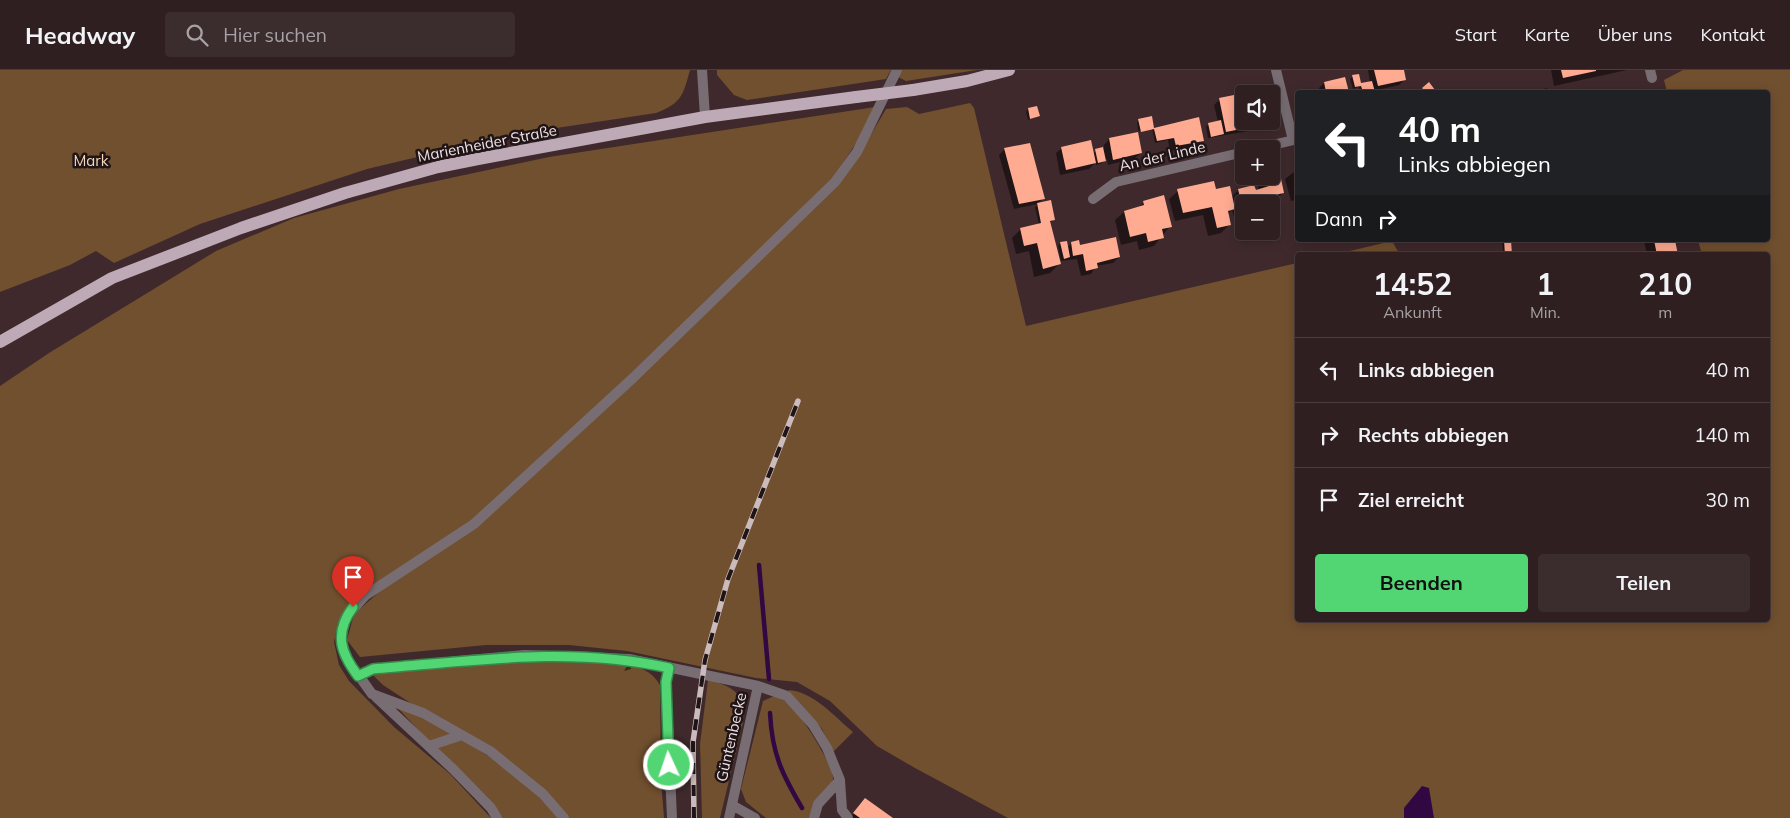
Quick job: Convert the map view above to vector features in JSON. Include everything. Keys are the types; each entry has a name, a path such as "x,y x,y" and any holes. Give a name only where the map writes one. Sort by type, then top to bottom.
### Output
{"main road":[{"name":"Marienheider Straße","path":"0,342 112,278 241,228 345,193 446,165 705,117 914,90 967,81 1009,70"}],"street":[{"path":"702,70 705,117"},
{"path":"497,818 491,808 429,746 372,694 358,676 345,656 341,638 345,618 353,607 366,595 474,524 633,378 835,182 856,152 897,70"},
{"path":"1276,70 1295,139 1280,143"},
{"name":"An der Linde","path":"1093,199 1116,182 1235,154"},
{"path":"358,676 373,669 525,655 629,659 758,686"},
{"path":"669,668 666,682 672,818"},
{"name":"Güntenbecke","path":"729,818 758,686 787,696 813,725 827,748 840,780 842,810 848,818"},
{"path":"372,694 423,713 490,751 543,794 564,818"},
{"path":"429,746 462,735"},
{"path":"814,818 818,804 840,780"},
{"name":"Güntenbecke","path":"732,805 755,818"}],"green space":[{"name":"Mark","path":"0,70 690,70 680,97 671,106 656,113 510,135 367,169 200,224 114,263 96,251 70,265 0,292"},
{"path":"717,70 891,70 886,79 747,100 734,95 717,75"},
{"path":"902,70 977,70 906,81 898,77"},
{"path":"1683,70 1790,70 1790,818 1008,818 877,746 830,701 797,682 756,678 627,651 569,645 486,645 360,657 347,640 354,614 385,587 475,528 859,155 886,109 907,107 919,114 970,103 974,108 1026,326 1295,263 1295,622 1770,622 1770,252 1701,252 1699,242 1770,242 1770,90 1666,90 1664,80"},
{"path":"875,107 863,133 832,179 630,376 473,520 348,608 338,623 334,642 339,665 349,681 394,727 450,774 491,818 0,818 0,386 49,353 216,251 294,218 399,189 549,157"},
{"path":"1393,242 1398,252 1346,252"},
{"path":"572,661 621,663 633,666 653,676 660,685 661,780 664,818 569,818 545,791 383,685 371,673 488,662"},
{"path":"708,680 725,685 736,693 740,698 743,712 743,722 720,818 702,818 700,744"},
{"path":"788,690 797,691 815,700 853,732 833,752 822,729"},
{"path":"774,696 787,702 800,716 822,751 832,772 832,784 814,806 810,818 766,818 746,802 741,789 763,701"},
{"path":"394,704 439,726 483,752 523,783 560,818 501,818"}],"shaded area":[{"path":"1422,786 1429,788 1434,818 1404,818 1404,808"}],"building":[{"path":"1374,70 1404,70 1406,80 1378,86"},
{"path":"1561,70 1596,70 1596,71 1563,78"},
{"path":"1359,74 1361,83 1372,81 1374,90 1362,90 1361,86 1355,87 1352,75"},
{"path":"1345,77 1348,90 1326,90 1324,82"},
{"path":"1429,82 1435,90 1424,90 1422,88"},
{"path":"1234,95 1236,130 1226,132 1219,98"},
{"path":"1037,106 1040,116 1030,119 1028,108"},
{"path":"1152,116 1154,128 1199,117 1204,141 1176,146 1174,138 1157,141 1154,129 1141,132 1138,119"},
{"path":"1221,120 1224,134 1211,137 1208,123"},
{"path":"1138,132 1142,153 1113,160 1109,138"},
{"path":"1091,140 1096,163 1066,170 1061,147"},
{"path":"1030,143 1045,199 1019,204 1004,148"},
{"path":"1103,147 1106,161 1098,163 1095,149"},
{"path":"1280,174 1284,193 1275,195 1239,195 1238,189 1254,185 1256,190 1280,185"},
{"path":"1214,181 1216,189 1230,186 1235,209 1228,211 1231,225 1217,228 1212,207 1183,213 1177,189"},
{"path":"1164,195 1172,227 1162,229 1164,238 1148,242 1146,233 1130,237 1124,211 1144,205 1143,201"},
{"path":"1051,200 1055,220 1050,221 1061,264 1043,269 1037,243 1024,246 1020,228 1041,223 1037,203"},
{"path":"1116,237 1120,257 1097,263 1098,268 1086,271 1083,254 1073,256 1071,242 1079,240 1080,245"},
{"path":"1067,241 1070,257 1064,259 1060,242"},
{"path":"1504,242 1511,242 1512,252 1505,252"},
{"path":"1654,242 1675,242 1677,252 1656,252"},
{"path":"865,798 893,818 860,818 853,813"}],"waterway":[{"path":"759,565 769,679"},
{"name":"Güntenbecke","path":"770,713 773,740 779,763 802,808"}],"railway":[{"path":"694,818 693,742 705,660 728,579 798,401"}],"route":[{"path":"353,607 345,618 341,638 345,656 358,676 373,669 525,655 629,659 669,668 666,682 669,765"}]}
